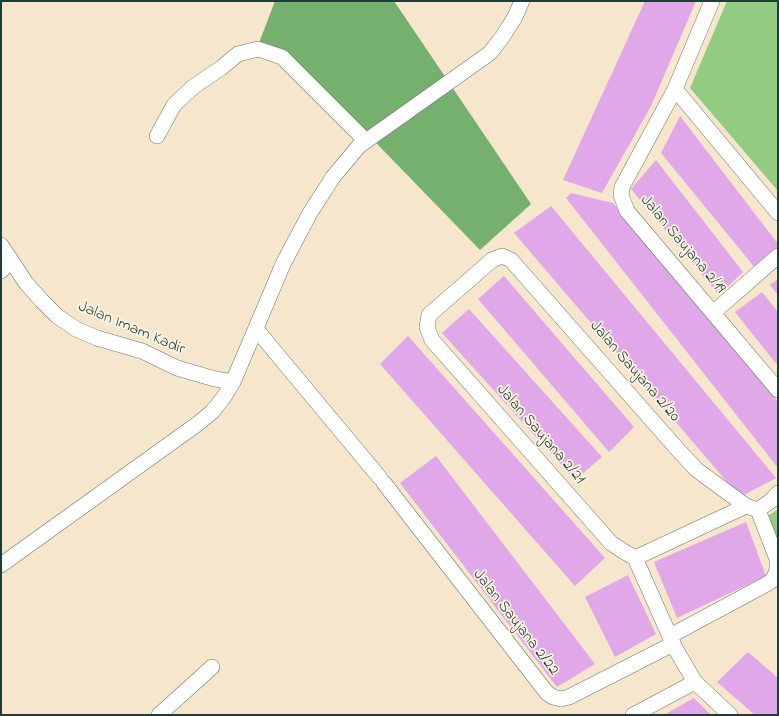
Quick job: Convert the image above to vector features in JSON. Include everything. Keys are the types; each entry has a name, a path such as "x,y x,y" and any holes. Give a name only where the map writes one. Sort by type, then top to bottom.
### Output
{"street":[{"path":"1,565 212,412 224,397 233,382 284,262 310,213 333,177 359,146 490,53 515,17 522,1"},
{"name":"Jalan Saujana 2/19","path":"712,1 675,88 622,187 621,195 627,211 714,312 778,390"},
{"path":"157,136 174,105 193,87 221,68 238,54 258,49 282,57 366,141"},
{"path":"675,88 778,213"},
{"name":"Jalan Imam Kadir","path":"1,245 6,266 26,283 58,316 76,329 98,338 142,352 176,368 215,379 233,382"},
{"name":"Jalan Saujana 2/20","path":"427,327 429,315 492,260 502,256 511,260 679,451 698,470 752,508"},
{"path":"714,312 778,256"},
{"name":"Jalan Saujana 2/21","path":"427,327 432,340 611,543 623,552 635,558"},
{"name":"Jalan Saujana 2/22","path":"256,329 382,480 547,693 553,697 569,697 672,643"},
{"path":"730,715 694,680 672,643 635,558 772,500 778,493"},
{"path":"672,643 773,580 777,570 777,559 752,508"},
{"path":"159,715 212,667"},
{"path":"633,715 694,680"}],"green space":[{"path":"275,1 394,1 531,204 480,250 287,51 259,43"},
{"path":"727,1 778,1 778,191 690,88"},
{"path":"778,509 778,553 765,518"}],"building":[{"path":"645,1 696,1 651,106 602,193 563,180"},
{"path":"680,116 778,244 778,247 756,269 661,153"},
{"path":"656,160 743,272 719,295 631,189"},
{"path":"571,193 613,203 778,402 778,468 566,198"},
{"path":"551,206 776,478 740,497 514,233"},
{"path":"504,276 634,427 609,452 478,299"},
{"path":"778,279 778,295 770,285"},
{"path":"762,292 778,312 778,366 735,312"},
{"path":"469,309 602,457 575,480 442,333"},
{"path":"408,336 605,558 575,586 380,364"},
{"path":"436,456 595,664 557,687 400,483"},
{"path":"746,522 766,576 677,618 654,562"},
{"path":"628,575 656,634 615,657 585,597"},
{"path":"748,652 778,678 778,715 755,715 717,682"},
{"path":"694,698 711,715 664,715"}]}
